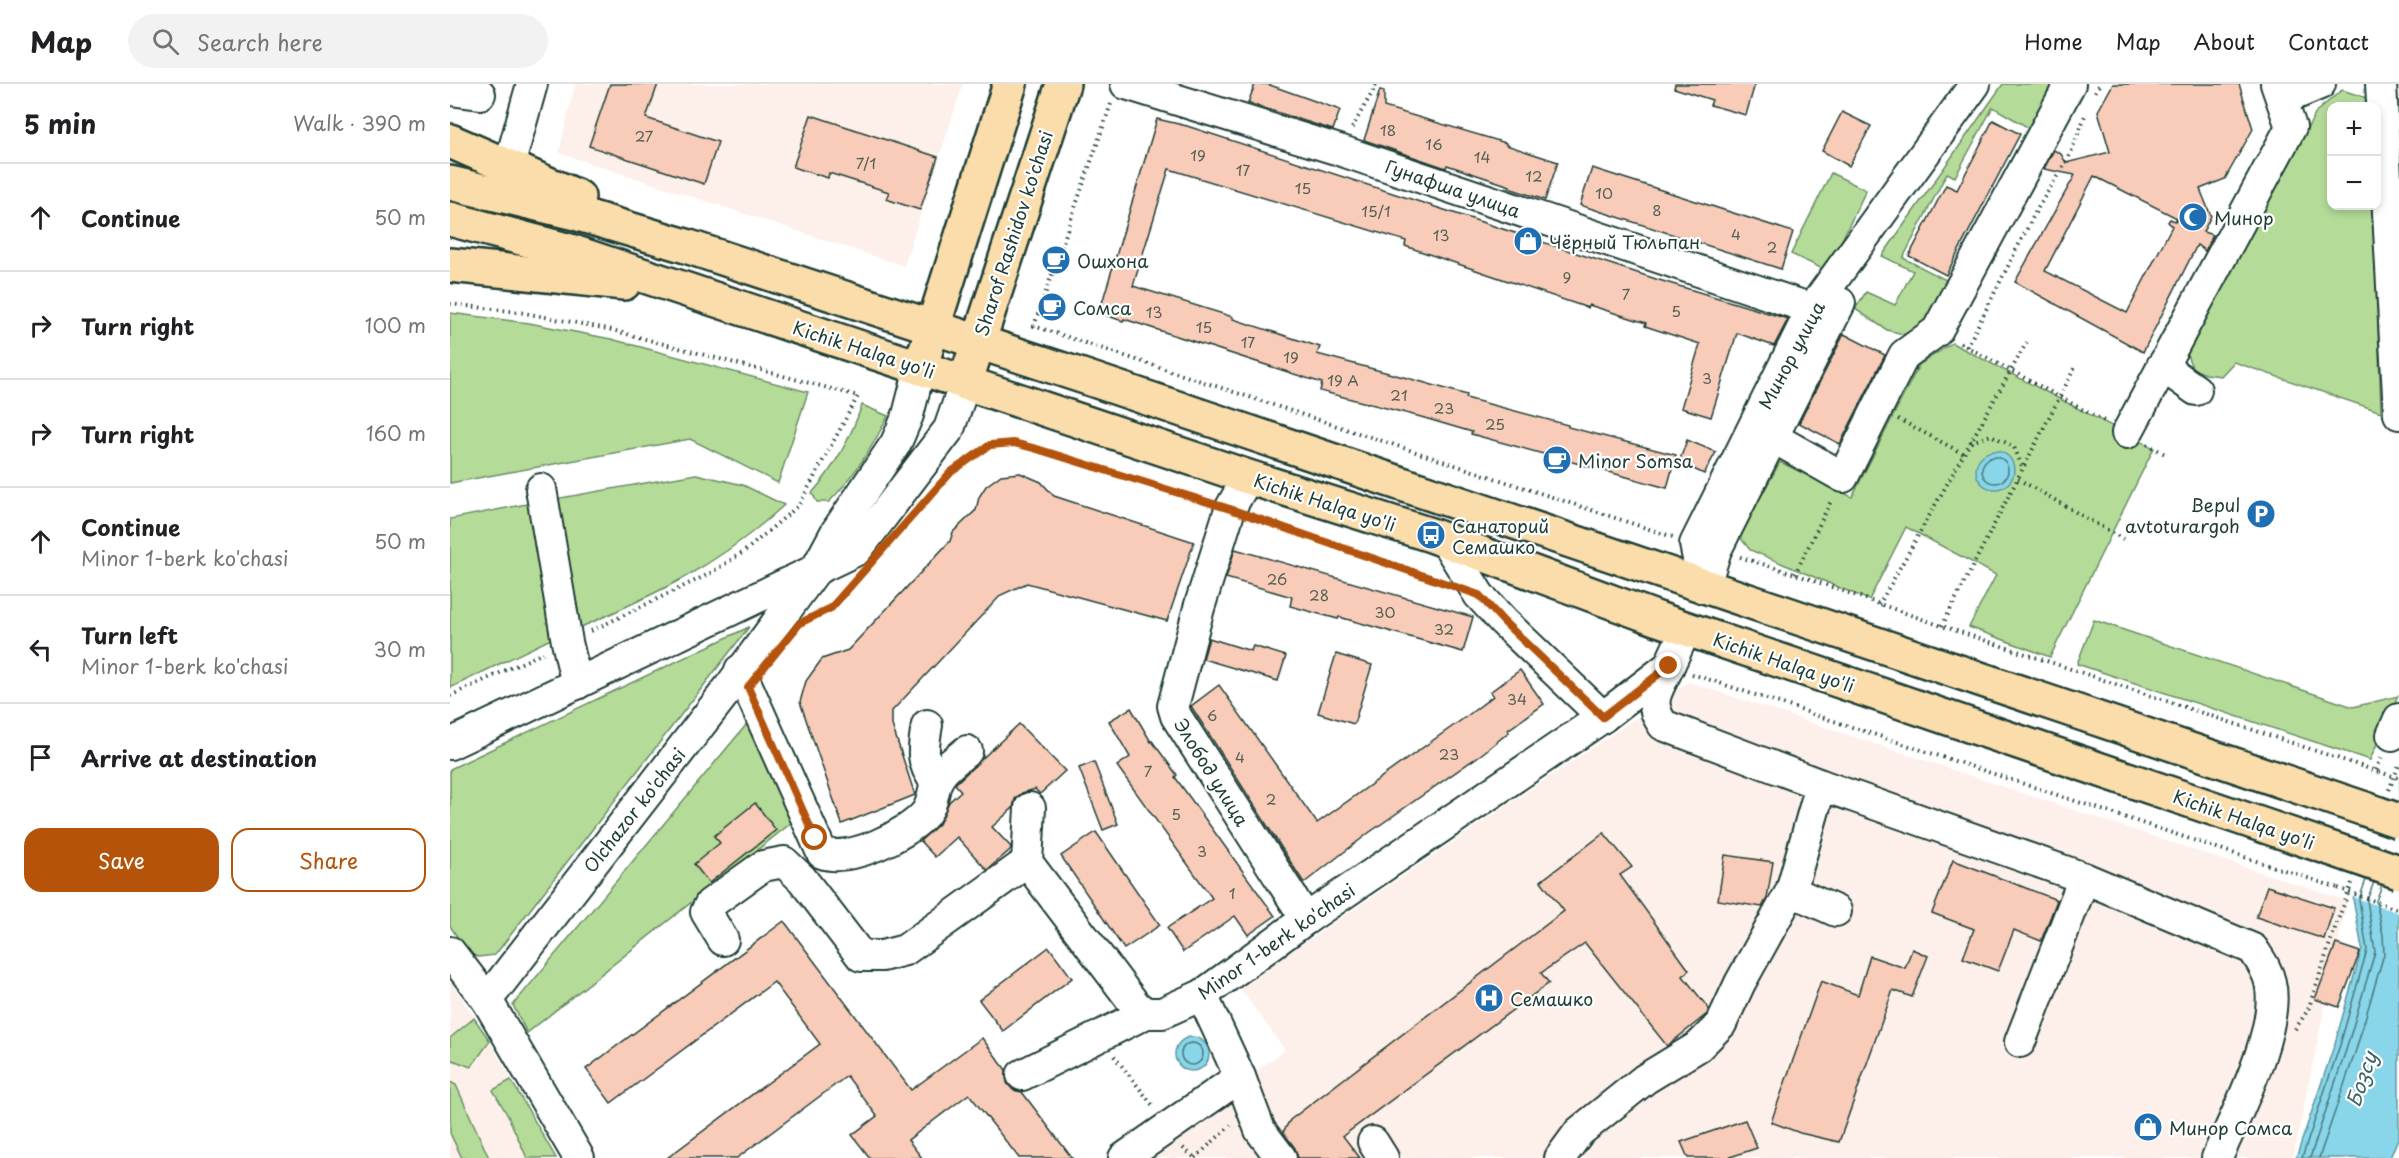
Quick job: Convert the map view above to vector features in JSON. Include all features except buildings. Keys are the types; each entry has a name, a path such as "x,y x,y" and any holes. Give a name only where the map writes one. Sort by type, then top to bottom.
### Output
{"main road":[{"path":"920,368 1010,84"},
{"name":"Sharof Rashidov ko'chasi","path":"965,383 1063,84"},
{"path":"450,141 686,246"},
{"path":"457,184 575,213 686,246 933,327 1704,588 2383,809"},
{"name":"Kichik Halqa yo'li","path":"452,219 570,250 684,290 1444,540 2350,868 2399,872"},
{"path":"450,265 684,290"},
{"path":"1838,681 1852,635"}],"street":[{"path":"509,166 532,84"},
{"name":"Минор улица","path":"1704,588 1695,544 1826,306 1975,84"},
{"path":"2127,434 2291,127 2279,92 2320,84"},
{"path":"2380,84 2399,414"},
{"name":"Гунафша улица","path":"1120,89 1339,150 1826,306"},
{"path":"450,90 480,94"},
{"path":"1774,438 1843,477 1904,355 1937,331 2083,96"},
{"path":"1704,588 1716,550 1774,438 1826,306"},
{"path":"2162,366 2196,390"},
{"name":"Olchazor ko'chasi","path":"487,1000 815,571 836,532 896,444 908,415 920,368"},
{"name":"Olchazor ko'chasi","path":"450,744 857,550 949,429 965,383"},
{"name":"Элобод улица","path":"1248,477 1230,509 1199,608 1173,706 1176,716 1306,920"},
{"path":"541,489 567,642 577,684"},
{"path":"1444,540 1479,595 1603,717"},
{"name":"Minor 1-berk ko'chasi","path":"1022,1075 1146,1013 1162,1013 1202,995 1306,920 1603,717 1669,666 1686,628"},
{"path":"1669,666 1652,702 1656,715 1663,725 1821,785 2085,878 2253,949 2263,963 2270,984 2267,1039 2217,1158"},
{"path":"740,670 822,853 831,856 845,855 909,829 926,813 933,799 936,782 947,766 967,751"},
{"path":"927,725 924,748 925,765 936,782"},
{"path":"1560,1158 1579,1132 1645,1079 1699,1046 1721,1024 1740,983 1791,891 1821,785"},
{"path":"1030,808 1028,862 1136,1006 1146,1013"},
{"path":"723,940 706,912 710,904 763,866 784,862 802,879 861,956 882,956 905,950 1028,862"},
{"path":"2020,1042 2085,878"},
{"path":"1791,891 1836,911"},
{"path":"450,952 487,1000 579,1158"},
{"path":"1202,995 1240,1077 1260,1130 1281,1158"},
{"path":"1124,1158 1176,1137 1240,1077"}],"path":[{"path":"1339,150 1377,84"},
{"path":"2100,84 2083,96 2070,155 2036,211 1967,347 2165,454"},
{"path":"1034,326 1120,89"},
{"path":"450,304 519,312 608,329 858,396 799,505 745,551 709,574 450,696"},
{"path":"1879,604 2028,340"},
{"path":"1942,626 2076,364"},
{"path":"1878,407 1964,454"},
{"path":"1970,442 1991,435 2014,447 2023,469"},
{"path":"944,481 951,472 990,445 1014,443 1230,509 1442,580"},
{"path":"1795,574 1843,477"},
{"path":"2018,479 2123,539"},
{"path":"811,618 831,608 861,574"},
{"path":"1669,666 2399,910"},
{"path":"2383,809 2399,765"},
{"path":"2379,772 2399,778"},
{"path":"2292,1035 2308,1010 2336,925 2350,868"},
{"path":"1099,1036 1176,1137 1195,1158 1251,1108"}],"shaded area":[{"path":"575,84 963,84 904,266 559,153"},
{"path":"1689,682 2347,901 2293,1158 1136,1158 1285,1050 1239,987"},
{"path":"450,980 490,1041 556,1158 450,1158"}],"green space":[{"path":"2003,84 2059,84 2034,131 1993,107 1955,177 1947,173 1903,258 1954,284 1934,322 1907,335 1887,330 1855,309 1866,292 1895,305 1913,271 1882,256"},
{"path":"2342,90 2370,99 2370,102 2328,102"},
{"path":"2327,103 2327,210 2374,210 2381,412 2234,362 2221,376 2206,374 2193,369 2188,358 2187,346 2317,111"},
{"path":"1831,173 1866,190 1827,271 1791,254"},
{"path":"450,313 529,323 611,339 808,392 778,483 690,439 450,483"},
{"path":"1952,343 2154,448 2050,657 1969,627 1996,575 1906,527 1869,600 1750,550 1739,536 1780,462 1852,497 1919,365"},
{"path":"862,405 888,416 869,451 847,483 829,502 817,502 812,493 842,451"},
{"path":"696,474 743,485 784,505 734,546 684,578 572,631 549,500"},
{"path":"532,503 557,636 450,688 450,519"},
{"path":"2094,620 2353,707 2398,696 2370,760 2077,664"},
{"path":"749,627 495,955 478,957 468,953 450,926 450,769"},
{"path":"752,718 795,820 527,1033 513,1005"},
{"path":"474,1018 490,1041 471,1067 450,1059 450,1038"},
{"path":"511,1080 556,1158 527,1158 493,1090"},
{"path":"450,1082 456,1085 489,1158 462,1158 450,1133"}],"water":[{"path":"1995,451 2008,457 2014,470 2008,483 1995,489 1982,483 1976,470 1982,457"},
{"name":"Бозсу","path":"2399,779 2399,1136 2390,1158 2296,1158 2335,1043 2362,948 2353,899"},
{"path":"1192,1037 1204,1042 1209,1054 1204,1066 1192,1071 1180,1066 1175,1054 1180,1042"}],"pier":[{"path":"2399,776 2399,913 2351,896 2396,778"}],"place":[{"name":"Минор","path":"2193,217"},
{"name":"Чёрный Тюльпан","path":"1528,241"},
{"name":"Ошхона","path":"1056,260"},
{"name":"Сомса","path":"1052,307"},
{"name":"Minor Somsa","path":"1557,460"},
{"name":"Bepul avtoturargoh","path":"2261,514"},
{"name":"Санаторий Семашко","path":"1431,535"},
{"name":"Семашко","path":"1489,998"},
{"name":"Минор Сомса","path":"2148,1127"}],"route":[{"path":"815,838 748,687 800,623 831,608 951,472 990,445 1014,443 1037,449 1230,509 1442,580 1479,595 1603,717 1669,666"}]}
